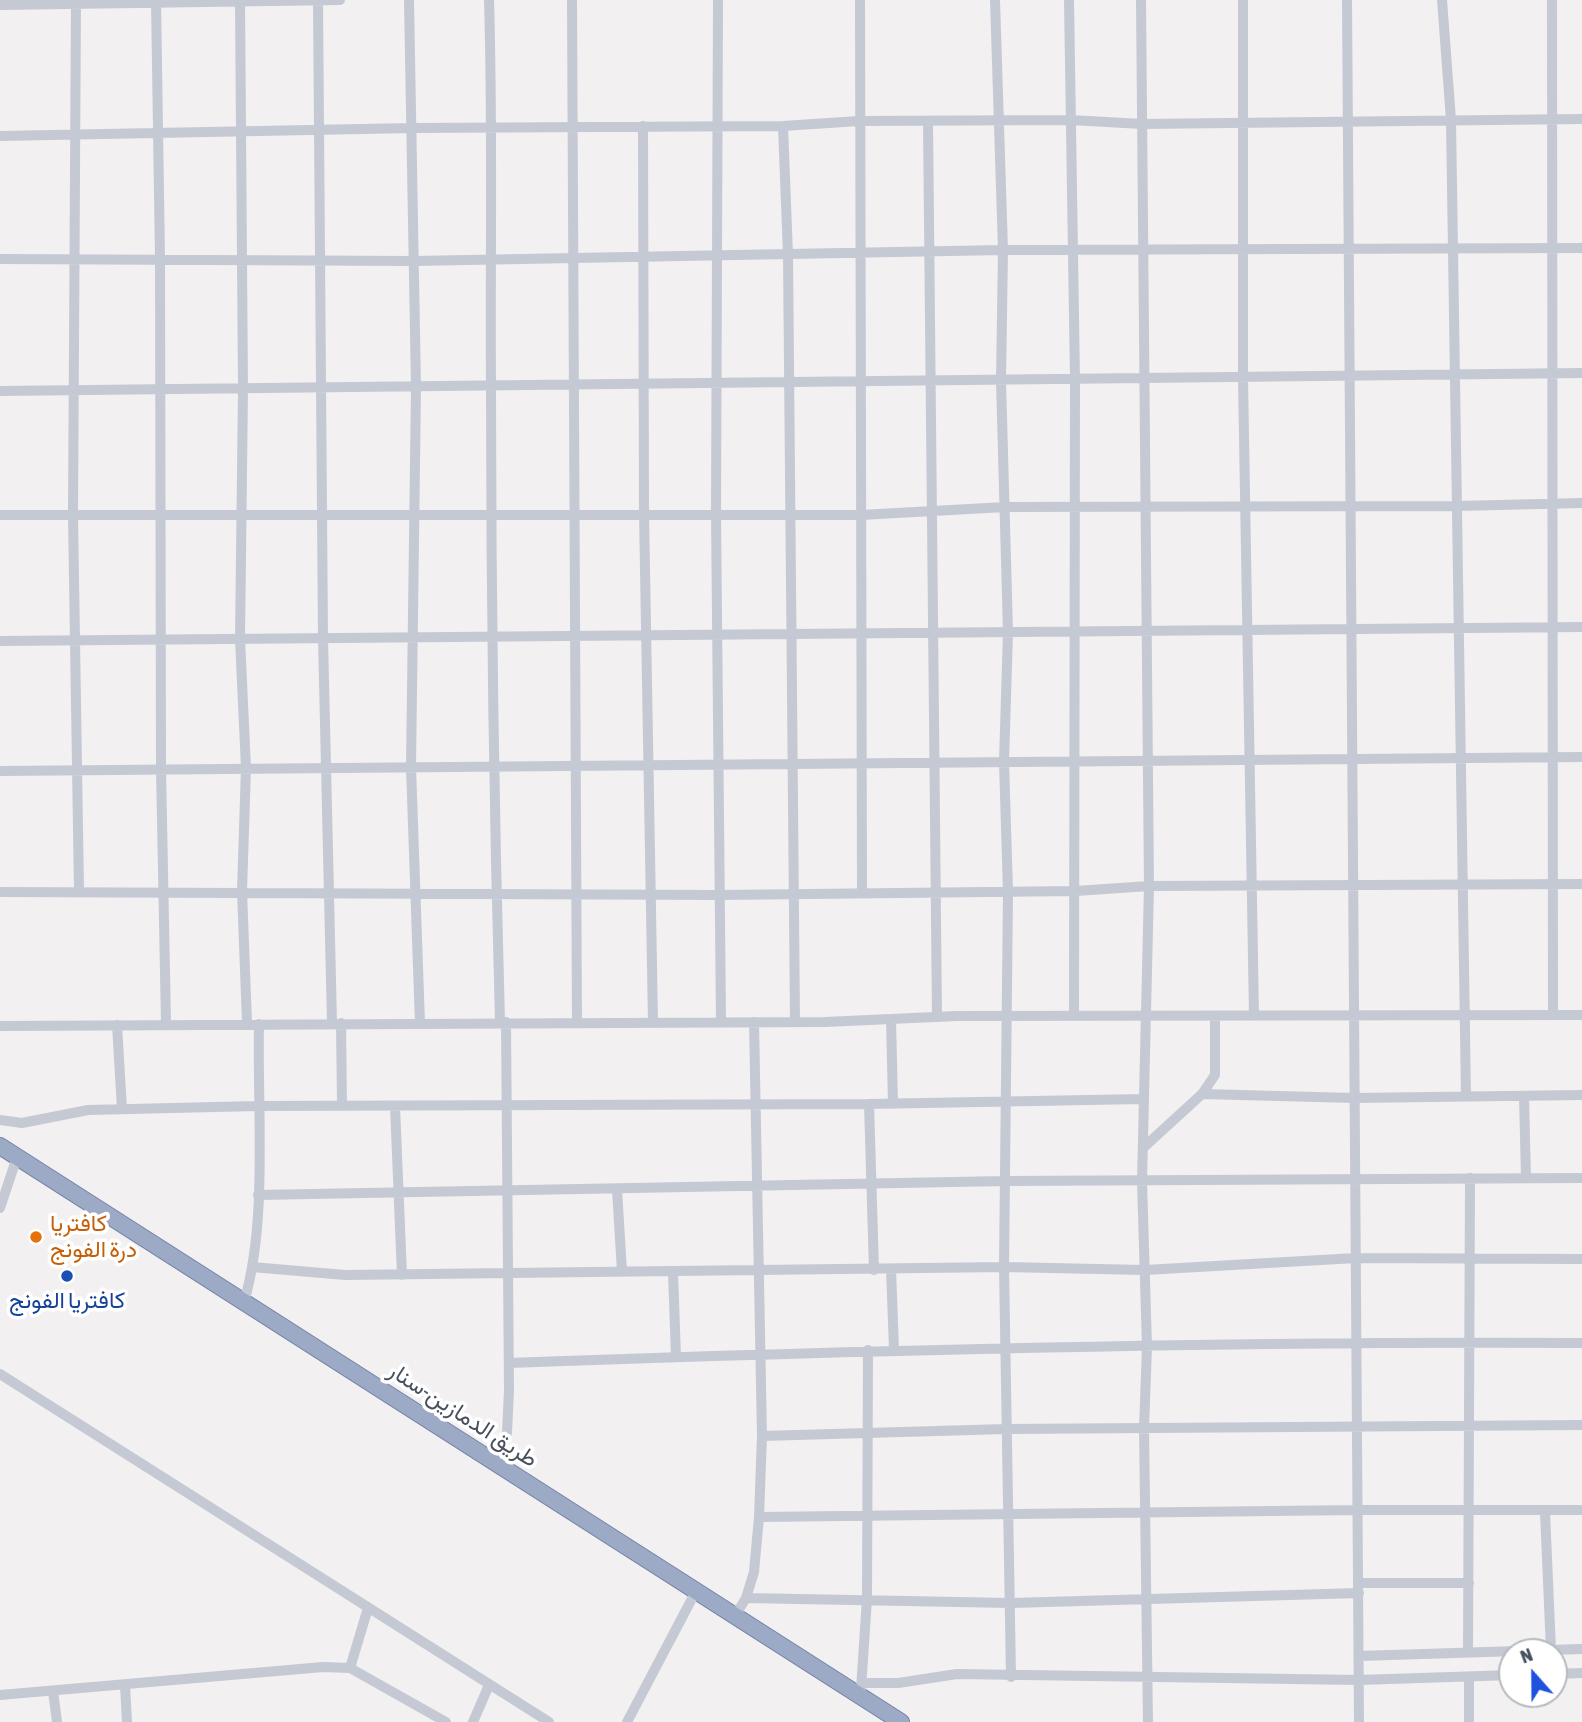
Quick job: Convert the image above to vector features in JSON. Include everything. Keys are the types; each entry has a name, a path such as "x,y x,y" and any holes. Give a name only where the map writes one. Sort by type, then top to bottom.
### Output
{"highway":[{"name":"طريق الدمازين-سنار","path":"0,1145 735,1616 861,1690 901,1722"}],"street":[{"path":"318,0 322,132 323,638 330,891 342,1106"},
{"path":"0,5 340,0"},
{"path":"409,0 416,387 411,767 420,1024"},
{"path":"489,0 493,128 491,513 494,766 496,893 507,1106 509,1363 507,1433 496,1464"},
{"path":"572,0 576,259 573,514 577,1022"},
{"path":"718,0 719,383 716,513 721,1022"},
{"path":"860,0 862,893"},
{"path":"995,0 1003,250 1001,381 1008,632 1004,762 1008,892 1004,1267 1011,1677"},
{"path":"1069,0 1076,631 1074,1016"},
{"path":"1142,0 1149,886 1142,1181 1147,1347 1144,1513 1149,1722"},
{"path":"1243,0 1242,378 1254,1016"},
{"path":"1347,0 1359,1722"},
{"path":"1442,0 1451,120 1466,1096"},
{"path":"1552,0 1553,1015"},
{"path":"240,1 243,133 240,639 246,768 242,891 247,1023"},
{"path":"156,2 160,258 161,769 166,1024"},
{"path":"76,3 74,515 79,891"},
{"path":"0,136 322,132 413,128 783,126 859,121 1071,120 1142,124 1582,119"},
{"path":"928,122 937,1016"},
{"path":"643,126 644,513 653,1022"},
{"path":"783,126 788,256 791,764 796,1022"},
{"path":"0,259 414,261 718,258 1003,250 1144,252 1582,248"},
{"path":"0,391 1582,373"},
{"path":"0,515 861,515 1005,507 1457,506 1582,503"},
{"path":"0,641 1582,627"},
{"path":"0,771 1582,757"},
{"path":"0,892 330,891 720,895 1076,891 1149,886 1582,884"},
{"path":"0,1026 796,1022 937,1016 1582,1015"},
{"path":"1143,1147 1202,1094 1215,1075 1215,1016"},
{"path":"891,1019 893,1104"},
{"path":"735,1616 746,1598 754,1572 762,1436 754,1022"},
{"path":"244,1302 251,1266 258,1195 258,1024"},
{"path":"117,1025 122,1110"},
{"path":"1202,1094 1354,1098 1582,1095"},
{"path":"1524,1096 1526,1178"},
{"path":"0,1120 22,1123 88,1110 257,1106 893,1104 1143,1099"},
{"path":"869,1104 873,1270"},
{"path":"395,1106 402,1275"},
{"path":"0,1208 17,1157"},
{"path":"1468,1652 1469,1178"},
{"path":"258,1195 1006,1181 1582,1178"},
{"path":"617,1189 622,1272"},
{"path":"251,1266 345,1275 402,1275 1004,1267 1145,1270 1356,1258 1582,1259"},
{"path":"891,1269 894,1349"},
{"path":"673,1272 676,1357"},
{"path":"509,1363 894,1349 1356,1342 1582,1343"},
{"path":"868,1350 867,1598 861,1690 957,1674 1011,1677 1148,1675 1360,1680 1498,1676"},
{"path":"0,1374 549,1722"},
{"path":"762,1436 1006,1429 1582,1425"},
{"path":"759,1517 1582,1510"},
{"path":"1545,1512 1550,1638"},
{"path":"746,1598 867,1598 1011,1603 1469,1583"},
{"path":"627,1722 696,1591"},
{"path":"350,1668 368,1608"},
{"path":"1359,1656 1498,1651"},
{"path":"0,1695 323,1667 350,1668 446,1722"},
{"path":"1469,1677 1469,1722"},
{"path":"125,1685 127,1722"},
{"path":"473,1722 489,1685"},
{"path":"53,1691 57,1722"}],"place":[{"name":"كافتريا درة الفونج","path":"36,1237"},
{"name":"كافتريا الفونج","path":"67,1276"}]}
